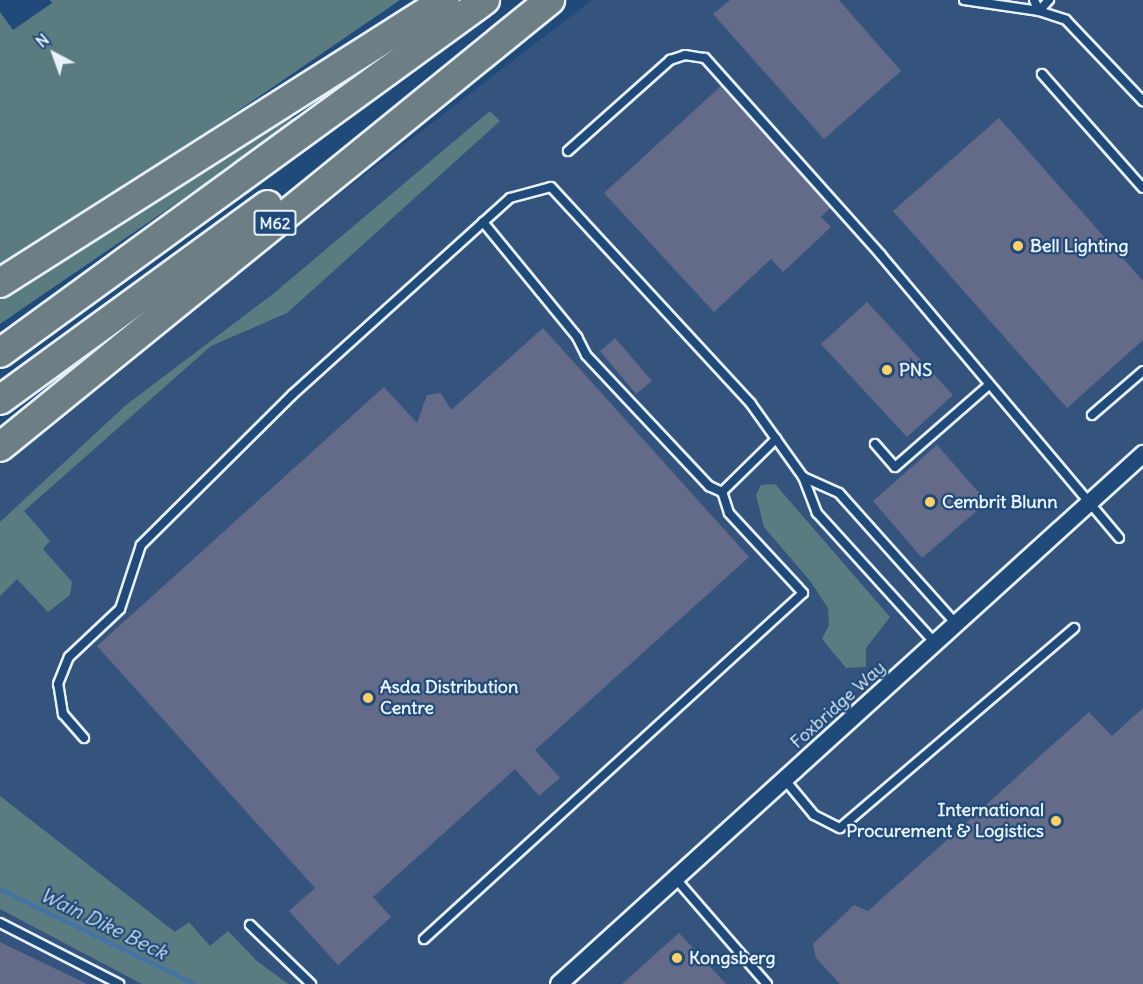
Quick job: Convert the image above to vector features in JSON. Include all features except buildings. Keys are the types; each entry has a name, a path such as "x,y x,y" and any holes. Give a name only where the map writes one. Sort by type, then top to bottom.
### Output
{"highway":[{"path":"0,283 445,0"},
{"path":"0,353 485,0"},
{"name":"M62","path":"0,400 549,0"},
{"name":"M62","path":"0,447 549,0"}],"street":[{"name":"Foxbridge Way","path":"559,984 1143,454"}],"lane":[{"path":"964,0 1039,10 1066,20 1143,101"},
{"path":"1034,0 1039,10"},
{"path":"1039,10 1049,0"},
{"path":"568,151 670,60 686,55 705,58 851,221 989,385 1091,501 1119,538"},
{"path":"1042,75 1143,188"},
{"path":"84,738 63,714 58,684 69,657 120,609 141,545 292,395 510,198 552,187 751,404 803,477 817,513 934,644"},
{"path":"424,939 802,593 729,513 722,492 709,486 586,355 577,337 483,222"},
{"path":"1092,415 1143,371"},
{"path":"875,444 895,467 989,385"},
{"path":"722,492 776,439"},
{"path":"803,477 838,493 956,624"},
{"path":"784,780 814,815 840,828 1074,628"},
{"path":"676,879 767,984"},
{"path":"0,923 119,984"},
{"path":"250,924 310,984"}],"shaded area":[{"path":"592,0 1143,0 1143,984 0,984 0,461 91,385"}],"green space":[{"path":"50,0 400,0 137,180 0,264 0,12 13,30 52,3"},
{"path":"490,111 500,121 287,313 211,346 24,511 50,541 43,549 72,582 70,595 48,612 17,579 0,596 0,522 126,405 273,294"},
{"path":"307,114 0,324 0,291 276,122"},
{"path":"775,484 890,617 866,648 866,667 846,668 822,639 829,625 828,608 811,582 764,527 756,495 761,485"},
{"path":"0,796 175,932 189,922 210,946 228,931 257,961 288,984 142,984 0,909"}],"waterway":[{"name":"Wain Dike Beck","path":"0,889 195,984"}],"place":[{"name":"Bell Lighting","path":"1018,246"},
{"name":"PNS","path":"887,370"},
{"name":"Cembrit Blunn","path":"930,502"},
{"name":"Asda Distribution Centre","path":"368,698"},
{"name":"International Procurement & Logistics","path":"1056,821"},
{"name":"Kongsberg","path":"677,958"}]}
